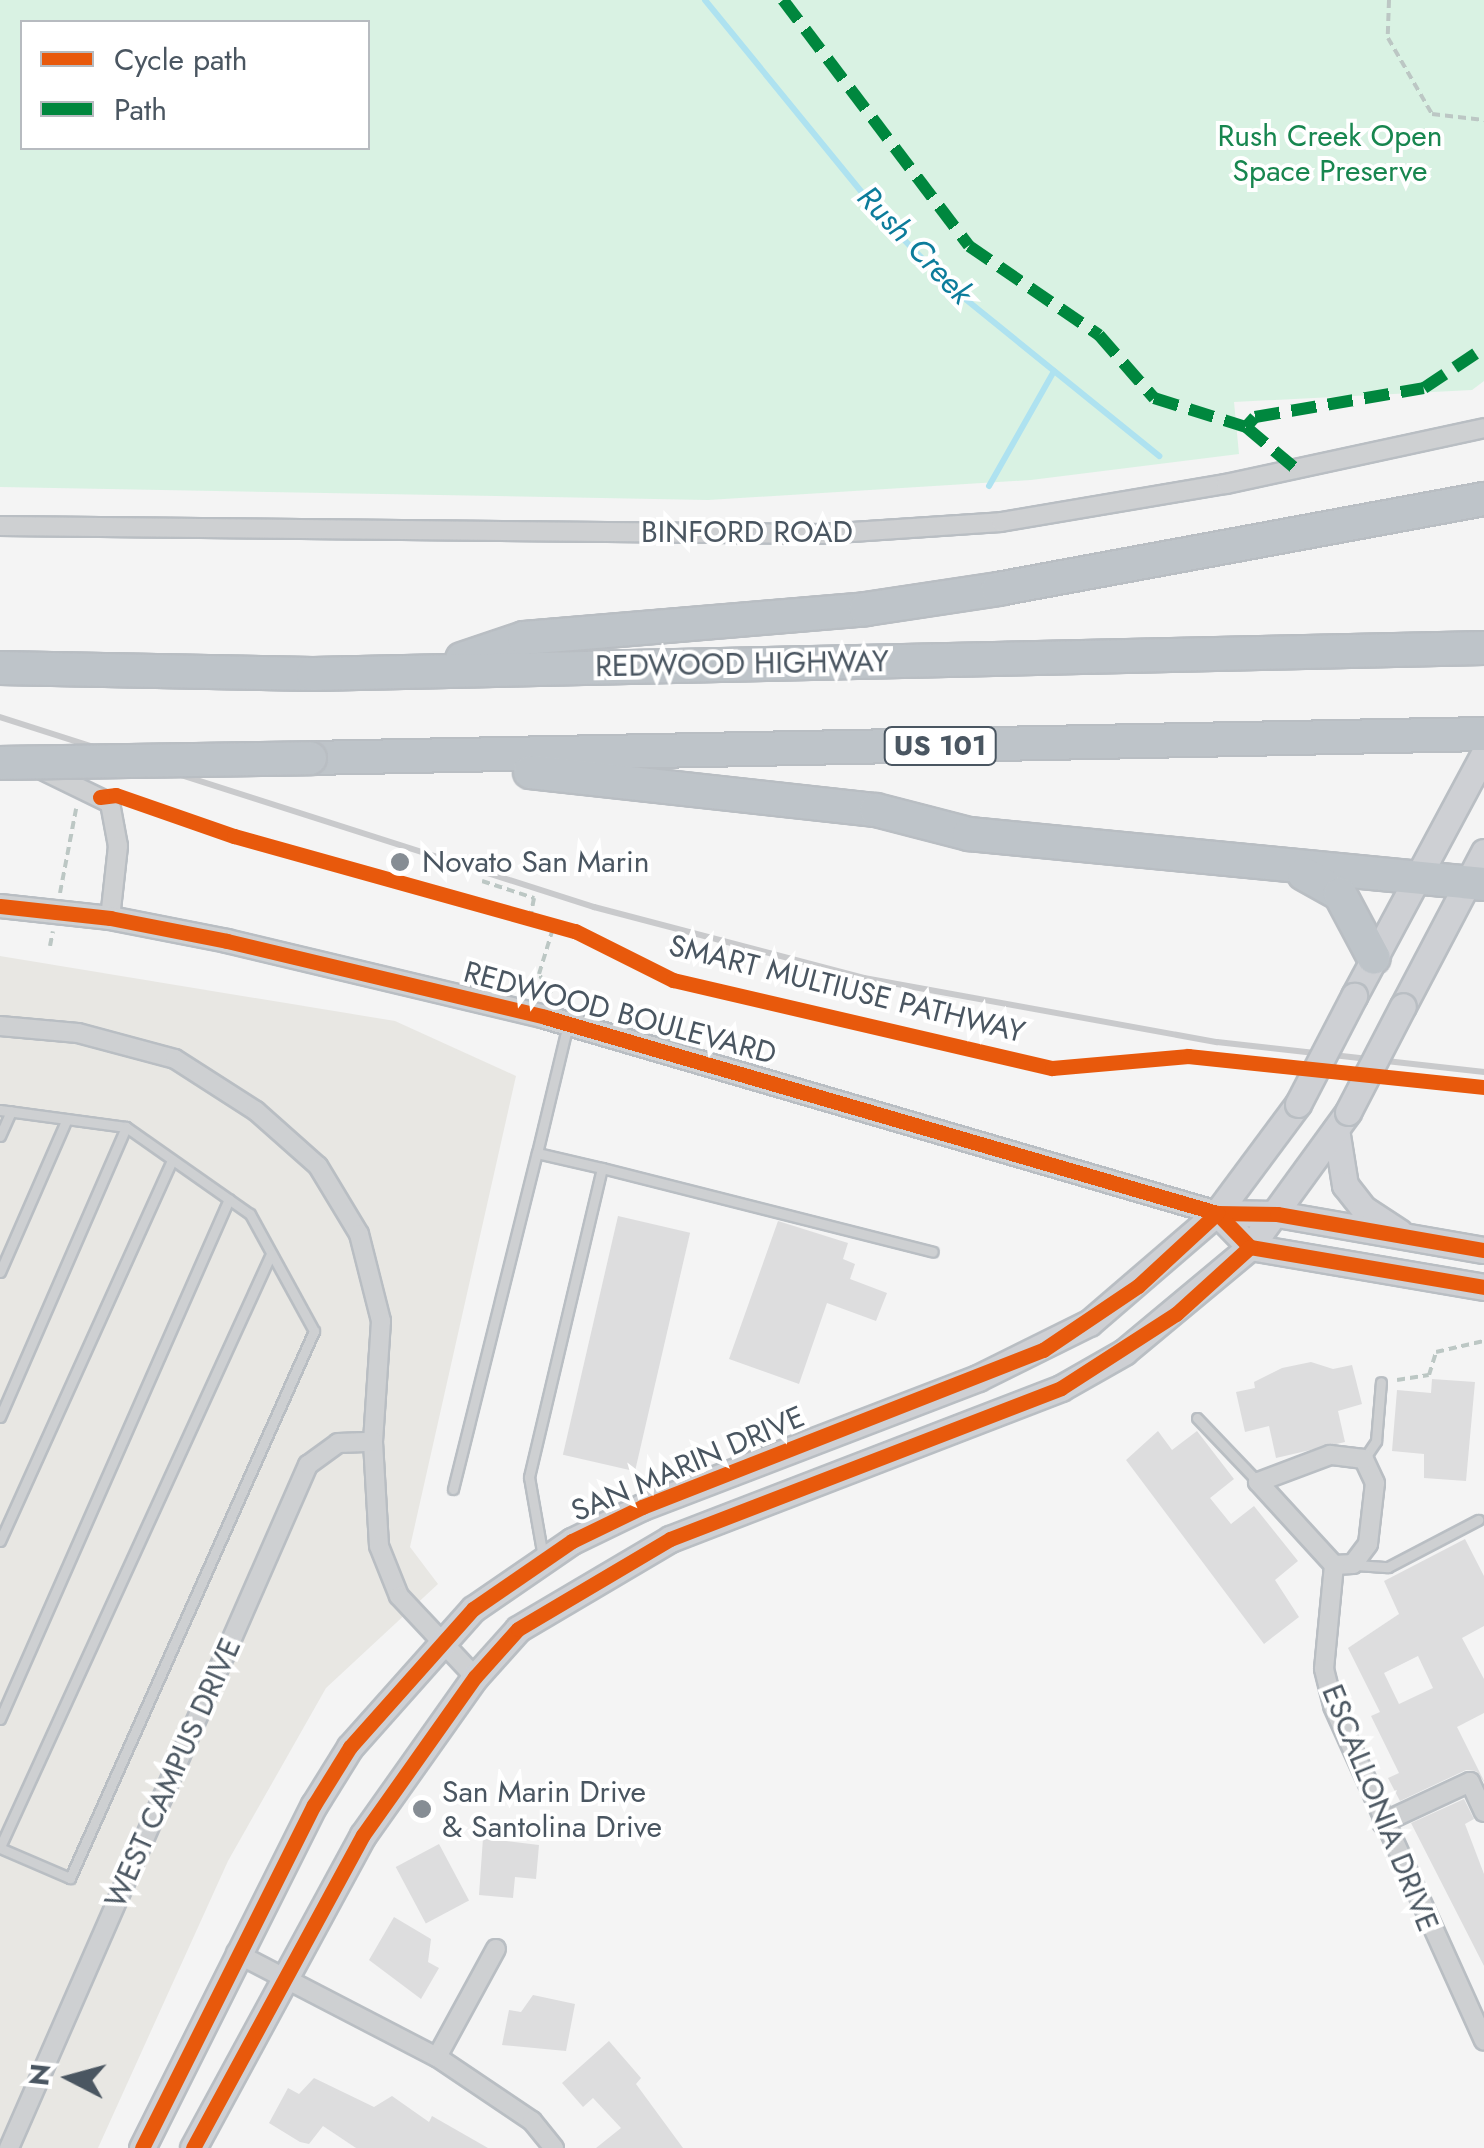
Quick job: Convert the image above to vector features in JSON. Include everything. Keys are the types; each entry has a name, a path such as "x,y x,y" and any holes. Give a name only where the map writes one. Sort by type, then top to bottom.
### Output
{"highway":[{"path":"429,670 524,638 866,609 1484,499"},
{"name":"REDWOOD HIGHWAY","path":"0,668 313,674 1484,648"},
{"name":"US 101","path":"0,763 1484,734"},
{"path":"397,758 876,810 968,834 1476,884"},
{"path":"1286,866 1340,894 1374,958"}],"main road":[{"name":"SAN MARIN DRIVE","path":"142,2148 236,1953 350,1747 473,1609 543,1560 642,1507 1042,1350 1138,1286 1217,1214 1298,1104 1484,754"},
{"name":"SAN MARIN DRIVE","path":"194,2148 363,1834 474,1678 518,1629 670,1538 1062,1388 1176,1314 1250,1247 1342,1120 1403,1006 1476,884 1484,852"},
{"path":"1342,1120 1344,1185 1364,1209 1411,1240"},
{"name":"REDWOOD BOULEVARD","path":"1217,1214 1277,1214 1484,1250"},
{"name":"REDWOOD BOULEVARD","path":"1217,1214 1250,1247"},
{"path":"1250,1247 1484,1287"}],"street":[{"name":"BINFORD ROAD","path":"0,526 842,533 1020,519 1279,473 1484,428"},
{"path":"0,755 110,803 118,846 110,918"},
{"name":"REDWOOD BOULEVARD","path":"0,906 110,918 556,1020 1217,1214"},
{"path":"0,1026 78,1033 175,1060 256,1112 318,1166 359,1234 382,1321 373,1442 378,1546 399,1596 474,1678"},
{"name":"WEST CAMPUS DRIVE","path":"8,2148 308,1464 338,1442 373,1442"},
{"path":"1343,1565 1258,1482 1330,1456 1364,1459"},
{"name":"ESCALLONIA DRIVE","path":"1364,1459 1376,1483 1368,1544 1343,1565 1324,1669 1333,1706 1382,1823 1484,2040"},
{"path":"1382,1823 1470,1782 1484,1812"},
{"path":"437,2057 496,1949"},
{"path":"236,1953 437,2057 532,2121 554,2148"}],"lane":[{"path":"453,1490 537,1153 556,1020"},
{"path":"0,1136 6,1110 126,1127 250,1214 314,1331 70,1878 0,1847 271,1254"},
{"path":"0,1272 67,1119"},
{"path":"0,1417 126,1127"},
{"path":"537,1153 933,1252"},
{"path":"0,1542 172,1160"},
{"path":"543,1560 528,1477 602,1168"},
{"path":"0,1719 229,1200"},
{"path":"1364,1459 1376,1441 1381,1382"},
{"path":"1197,1418 1258,1482"},
{"path":"1343,1565 1388,1567 1478,1520"}],"path":[{"path":"1390,0 1388,38 1432,114 1484,120"},
{"path":"50,946 76,806 100,797"},
{"path":"482,882 534,898 530,918"},
{"path":"513,914 575,931"},
{"path":"554,925 539,974 552,995 556,1020"},
{"path":"1381,1382 1429,1375 1436,1352 1484,1341"}],"shaded area":[{"path":"0,956 395,1021 516,1076 410,1547 438,1584 326,1688 228,1861 98,2148 0,2148"}],"green space":[{"name":"Rush Creek Open Space Preserve","path":"0,0 1484,0 1484,381 1472,390 1234,402 1239,454 1031,480 708,500 0,487"}],"building":[{"path":"618,1216 690,1233 635,1471 563,1455"},
{"path":"778,1221 848,1243 843,1259 855,1264 850,1279 887,1293 876,1321 827,1303 799,1384 729,1359"},
{"path":"1311,1362 1333,1369 1352,1365 1362,1404 1338,1411 1345,1442 1276,1458 1269,1426 1245,1432 1236,1392 1255,1388 1254,1382 1282,1368"},
{"path":"1432,1379 1475,1382 1466,1481 1424,1478 1424,1454 1392,1451 1397,1390 1431,1393"},
{"path":"1158,1431 1172,1450 1197,1431 1234,1479 1210,1498 1231,1524 1254,1506 1298,1561 1275,1580 1299,1617 1264,1644 1126,1460"},
{"path":"1465,1539 1484,1576 1484,1626 1462,1638 1484,1679 1484,1713 1457,1727 1484,1782 1476,1771 1466,1770 1400,1801 1388,1778 1399,1773 1371,1716 1380,1712 1348,1648 1399,1614 1384,1581","holes":["1418,1656 1433,1688 1399,1704 1384,1673"]},
{"path":"1464,1799 1474,1819 1465,1824 1484,1874 1484,1966 1411,1823"},
{"path":"483,1838 539,1845 536,1879 515,1877 513,1898 479,1895"},
{"path":"439,1844 469,1901 426,1924 396,1867"},
{"path":"394,1917 431,1939 428,1962 439,1968 421,1999 369,1960"},
{"path":"533,1995 575,2004 566,2051 502,2045 509,2010 521,2012"},
{"path":"609,2041 641,2078 636,2084 683,2148 596,2148 621,2128 593,2098 583,2107 562,2083"},
{"path":"314,2078 374,2107 392,2096 429,2122 432,2116 488,2148 356,2148 323,2126 309,2144 300,2142 269,2123 288,2088 299,2094"}],"waterway":[{"name":"Rush Creek","path":"705,0 883,218 948,285 1159,456"},
{"path":"989,486 1054,371"}],"railway":[{"path":"0,717 594,907 864,978 1217,1042 1484,1072"}],"marked path":[{"path":"783,0 969,246 1099,335 1154,398 1246,427 1297,470"},
{"path":"1246,427 1255,417 1424,388 1484,348"}],"cycle path":[{"name":"SMART MULTIUSE PATHWAY","path":"100,797 116,795 234,836 575,931 673,980 1052,1068 1188,1056 1484,1087"},
{"path":"0,906 110,918 227,941 545,1017 1217,1213 1277,1214 1484,1250"},
{"path":"1217,1213 1250,1247 1484,1287"},
{"path":"142,2148 314,1805 350,1747 473,1609 572,1541 642,1507 1043,1350 1138,1286 1217,1213"},
{"path":"193,2148 363,1835 475,1677 518,1629 670,1539 1061,1388 1176,1314 1250,1247"}],"place":[{"name":"Novato San Marin","path":"400,862"},
{"name":"San Marin Drive & Santolina Drive","path":"422,1809"}]}
